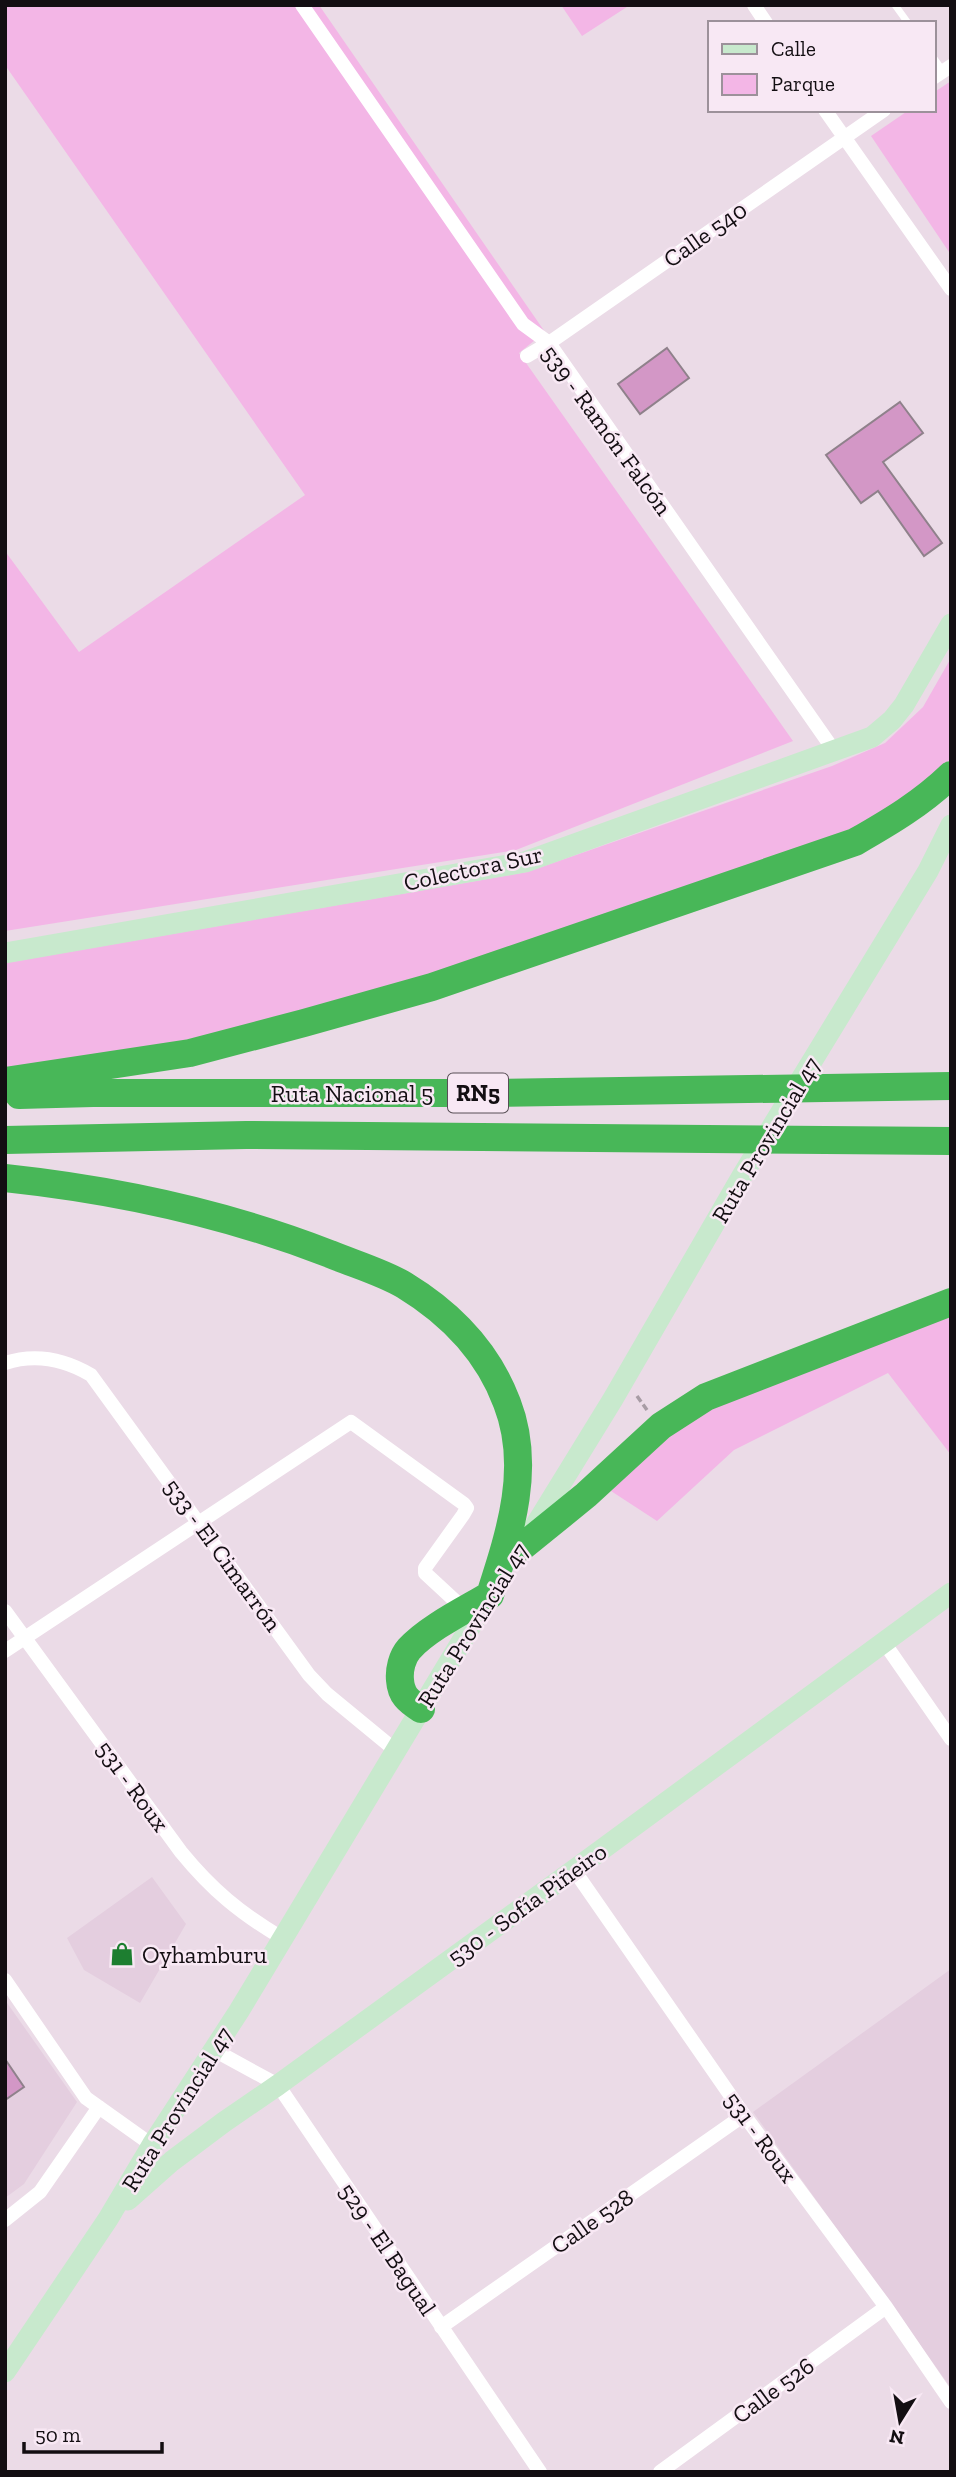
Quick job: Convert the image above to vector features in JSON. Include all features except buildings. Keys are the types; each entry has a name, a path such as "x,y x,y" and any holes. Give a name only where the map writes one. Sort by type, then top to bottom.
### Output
{"highway":[{"path":"5,1081 190,1052 432,987 855,842 898,818 932,794 951,775"},
{"name":"Ruta Nacional 5","path":"5,1095 495,1093 951,1086"},
{"name":"Ruta Nacional 5","path":"5,1140 246,1135 951,1141"},
{"path":"5,1178 65,1184 154,1200 285,1237 402,1284 440,1311 470,1338 491,1370 508,1404 517,1447 518,1489 514,1516 490,1595 426,1634 408,1650 402,1662 400,1675 403,1695 421,1709"},
{"path":"522,1546 586,1495 661,1426 706,1397 951,1301"}],"street":[{"path":"754,5 765,21"},
{"name":"539 - Ramón Falcón","path":"303,7 523,324 550,343 835,752"},
{"path":"826,112 951,289"},
{"name":"Calle 540","path":"527,356 550,343 881,112"},
{"name":"Colectora Sur","path":"5,953 525,862 872,737 892,720 904,705 951,624"},
{"name":"Ruta Provincial 47","path":"7,2366 108,2219 339,1847 395,1750 613,1399 742,1177 929,871 951,825"},
{"name":"Ruta Provincial 47","path":"929,871 951,842"},
{"name":"533 - El Cimarrón","path":"5,1363 31,1357 56,1360 74,1365 91,1375 309,1675 327,1694 395,1750"},
{"path":"5,1651 351,1422 467,1508 425,1568 425,1573 466,1610"},
{"name":"530 - Sofía Piñeiro","path":"108,2219 172,2161 951,1593"},
{"name":"531 - Roux","path":"5,1611 203,1880 246,1916 282,1938"},
{"path":"883,1641 951,1739"},
{"name":"531 - Roux","path":"574,1870 744,2115 886,2307 951,2402"},
{"path":"5,1980 86,2098 152,2145"},
{"name":"529 - El Bagual","path":"214,2050 278,2085 540,2472"},
{"path":"5,2220 40,2192 99,2107"},
{"name":"Calle 528","path":"441,2327 744,2115"},
{"name":"Calle 526","path":"660,2472 886,2307"}],"lane":[{"path":"895,5 907,21"}],"shaded area":[{"name":"Oyhamburu","path":"152,1877 186,1924 140,2003 84,1970 67,1938"},
{"path":"951,1969 951,2388 753,2112"},
{"path":"5,2000 77,2102 24,2184 5,2198"}],"green space":[{"path":"5,5 319,5 545,332 519,353 793,741 516,850 5,931 5,551 79,652 305,495 5,65"},
{"path":"561,5 630,5 582,36"},
{"path":"951,81 951,255 871,136 906,112 935,112 935,92"},
{"path":"951,658 951,758 924,790 870,825 374,998 99,1059 5,1068 5,963 527,872 832,766 885,743 923,707"},
{"path":"951,1313 951,1455 888,1373 734,1450 657,1521 611,1491 680,1425 744,1393"}],"place":[{"name":"Oyhamburu","path":"122,1954"}]}
